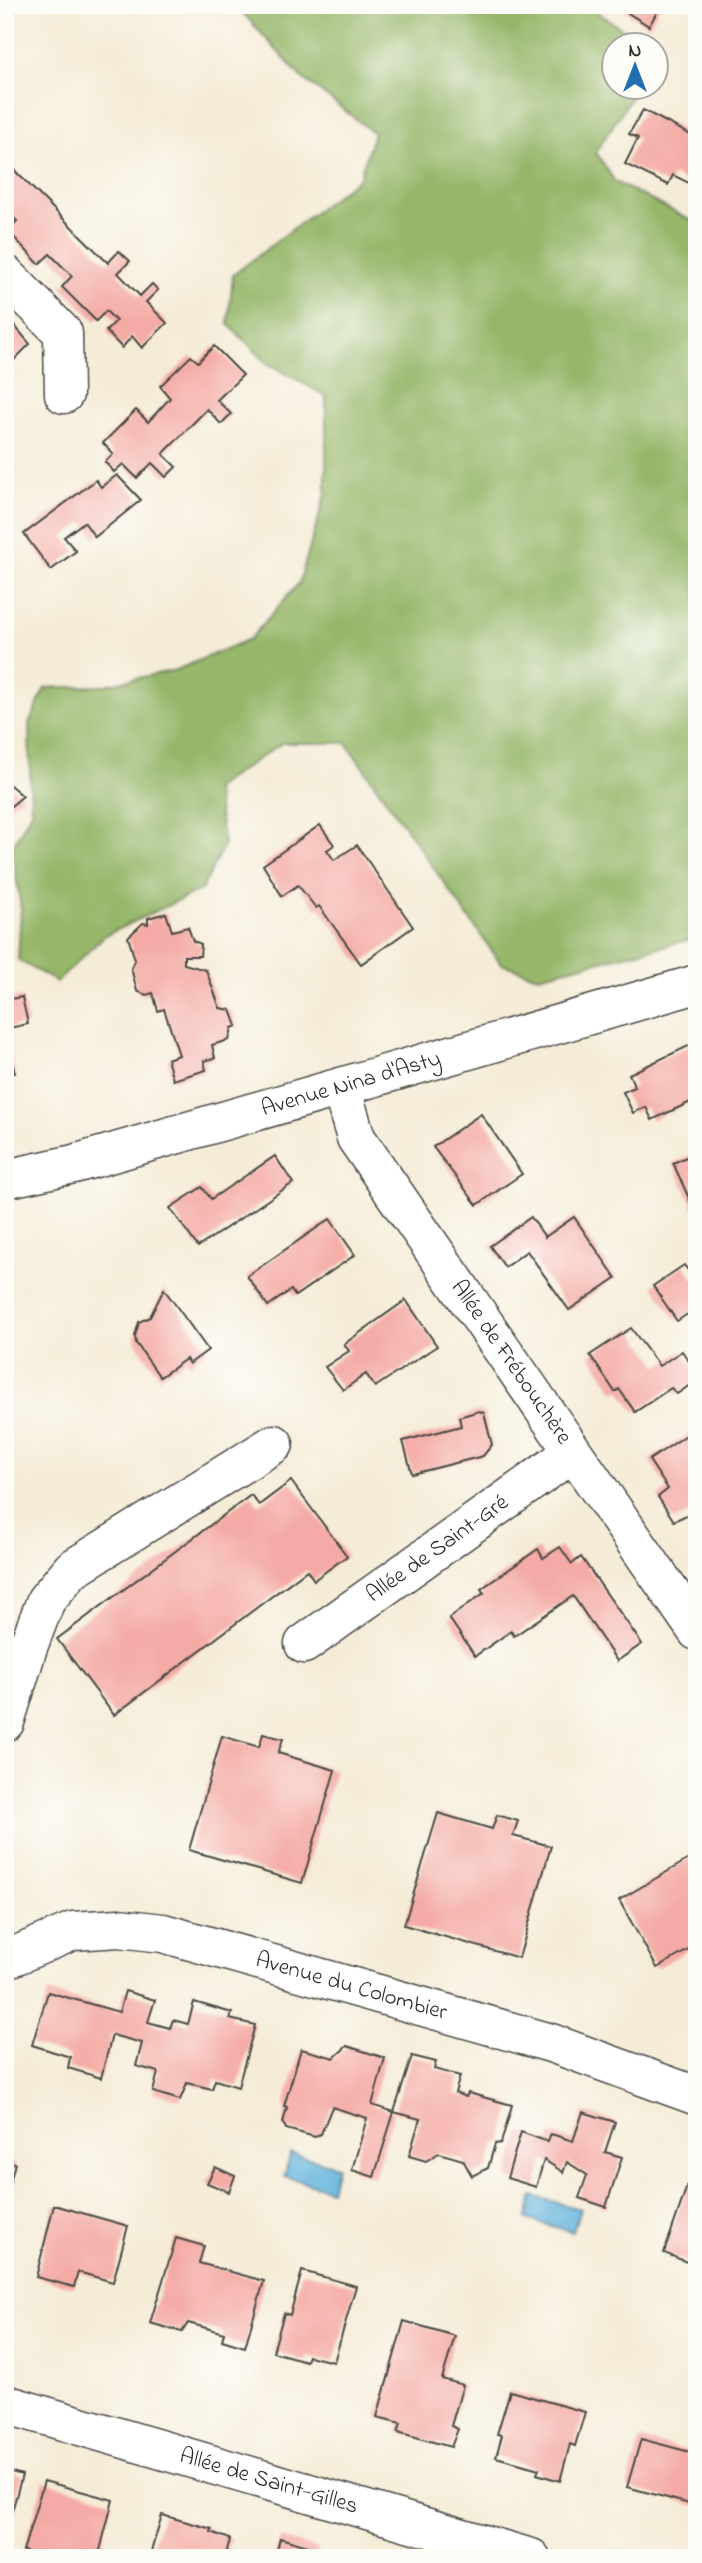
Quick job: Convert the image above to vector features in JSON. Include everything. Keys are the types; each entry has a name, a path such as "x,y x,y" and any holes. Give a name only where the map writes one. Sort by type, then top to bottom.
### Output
{"street":[{"path":"5,274 64,334 64,394"},
{"name":"Avenue Nina d'Asty","path":"5,1179 74,1164 697,984"},
{"name":"Allée de Frébouchère","path":"341,1087 356,1138 697,1631"},
{"path":"5,1722 46,1600 72,1569 274,1444"},
{"name":"Allée de Saint-Gré","path":"304,1644 572,1453"},
{"name":"Avenue du Colombier","path":"5,1960 73,1931 119,1928 163,1933 551,2043 697,2096"},
{"name":"Allée de Saint-Gilles","path":"5,2404 531,2558"}],"green space":[{"path":"236,5 586,5 628,32 600,32 600,102 628,102 596,152 615,182 697,223 697,938 538,976 501,964 346,743 282,743 215,788 224,844 202,889 104,936 57,982 18,960 21,908 12,848 31,812 29,724 45,688 100,686 176,670 250,639 299,583 326,493 326,396 267,363 228,324 233,275 359,178 374,133 300,76"}],"water":[{"path":"291,2153 337,2166 331,2190 284,2176"},
{"path":"533,2196 580,2209 573,2232 526,2219"}],"building":[{"path":"615,5 661,5 649,26"},
{"path":"643,110 697,138 697,187 673,175 668,185 625,164 638,138 629,134"},
{"path":"10,142 14,146 5,154 5,146"},
{"path":"5,161 108,263 119,251 130,261 118,273 140,296 152,284 158,290 146,302 167,323 142,348 132,336 122,348 106,331 116,321 106,311 96,321 62,287 72,276 50,254 39,264 8,231 17,221 5,209"},
{"path":"14,325 30,344 5,369 5,334"},
{"path":"214,346 243,375 217,400 231,414 221,424 207,409 163,454 176,467 166,477 152,463 137,478 123,464 114,472 105,462 113,454 103,443 136,410 148,422 170,398 160,386 191,356 198,362"},
{"path":"117,475 141,500 95,537 84,522 64,537 76,551 51,570 24,534 96,480 101,487"},
{"path":"5,781 23,796 5,811"},
{"path":"320,825 334,845 327,850 334,860 357,845 413,927 361,964 319,906 316,908 298,885 282,896 263,865"},
{"path":"166,913 172,931 188,927 193,941 201,944 200,956 184,956 184,964 206,970 220,1008 231,1010 237,1026 232,1028 229,1040 212,1045 215,1058 204,1061 206,1070 173,1080 167,1059 179,1055 164,1009 158,1011 153,993 146,995 137,991 131,968 135,960 128,937 143,923 148,924 148,918"},
{"path":"22,997 28,1024 5,1029 5,1000"},
{"path":"5,1035 15,1073 5,1075"},
{"path":"697,1042 697,1099 652,1120 646,1107 633,1113 623,1092 635,1087 629,1074"},
{"path":"481,1114 522,1174 477,1205 433,1147"},
{"path":"697,1152 697,1216 673,1163"},
{"path":"275,1156 293,1183 198,1247 170,1208 202,1187 211,1199"},
{"path":"531,1217 545,1237 574,1217 616,1278 569,1310 527,1251 505,1267 490,1246"},
{"path":"330,1219 355,1255 295,1296 291,1290 268,1306 247,1276"},
{"path":"684,1265 697,1282 697,1308 677,1321 653,1286"},
{"path":"164,1289 208,1350 189,1364 186,1359 160,1377 136,1343 135,1336 139,1322 150,1317"},
{"path":"406,1300 437,1346 375,1387 366,1374 343,1390 325,1367 349,1351 344,1344"},
{"path":"631,1328 659,1366 682,1351 697,1373 697,1380 677,1394 671,1388 635,1412 619,1389 615,1392 590,1355"},
{"path":"479,1411 484,1413 492,1445 483,1456 412,1474 403,1441 461,1426 459,1417"},
{"path":"697,1428 697,1510 674,1521 658,1497 668,1489 649,1460"},
{"path":"291,1481 347,1556 314,1580 307,1570 114,1715 57,1639 251,1495 259,1505"},
{"path":"560,1547 572,1564 581,1557 642,1644 617,1661 573,1596 514,1636 511,1631 475,1656 449,1618 484,1593 481,1589 538,1549 543,1558"},
{"path":"263,1734 283,1739 278,1753 335,1770 302,1883 189,1850 222,1736 259,1747"},
{"path":"438,1813 492,1829 497,1815 518,1821 513,1836 551,1846 519,1958 404,1925"},
{"path":"694,1856 697,1861 697,1945 657,1968 619,1900"},
{"path":"125,1991 155,2000 148,2022 170,2028 173,2020 188,2024 194,2002 232,2013 230,2019 255,2025 238,2087 215,2080 212,2089 187,2083 180,2100 153,2092 158,2072 136,2066 142,2043 112,2035 101,2078 68,2068 70,2057 32,2045 48,1992 119,2012"},
{"path":"347,2046 385,2058 372,2105 394,2112 374,2177 352,2170 367,2118 332,2107 321,2134 315,2137 286,2129 283,2123 287,2107 284,2106 301,2049 334,2058"},
{"path":"412,2056 436,2062 434,2069 460,2076 455,2093 466,2097 468,2093 512,2105 501,2143 495,2144 488,2168 472,2176 463,2160 439,2153 426,2161 409,2156 420,2119 394,2112"},
{"path":"583,2112 615,2122 605,2152 622,2157 606,2207 579,2198 587,2175 567,2162 563,2172 544,2160 536,2187 507,2178 521,2132 548,2142 551,2134 573,2141"},
{"path":"5,2161 15,2163 6,2198 5,2198"},
{"path":"215,2167 235,2176 229,2192 207,2183"},
{"path":"687,2186 697,2190 697,2266 664,2253"},
{"path":"54,2205 128,2226 113,2282 78,2272 74,2287 36,2277"},
{"path":"176,2238 204,2246 199,2263 264,2281 245,2347 222,2340 224,2333 188,2323 182,2332 150,2323"},
{"path":"302,2271 356,2286 334,2362 308,2356 306,2361 273,2352 284,2313 290,2315"},
{"path":"404,2321 455,2336 442,2379 463,2385 451,2426 458,2429 451,2447 398,2432 401,2423 377,2417"},
{"path":"510,2391 585,2412 575,2446 570,2444 560,2481 537,2474 539,2469 496,2457 502,2435 497,2434"},
{"path":"697,2430 697,2506 627,2487 641,2439 690,2452"},
{"path":"5,2470 22,2475 8,2526 5,2525"},
{"path":"44,2481 113,2500 98,2558 42,2558 23,2551"},
{"path":"162,2515 212,2529 211,2532 230,2539 225,2558 149,2558"},
{"path":"280,2538 318,2549 316,2558 275,2558"}]}
